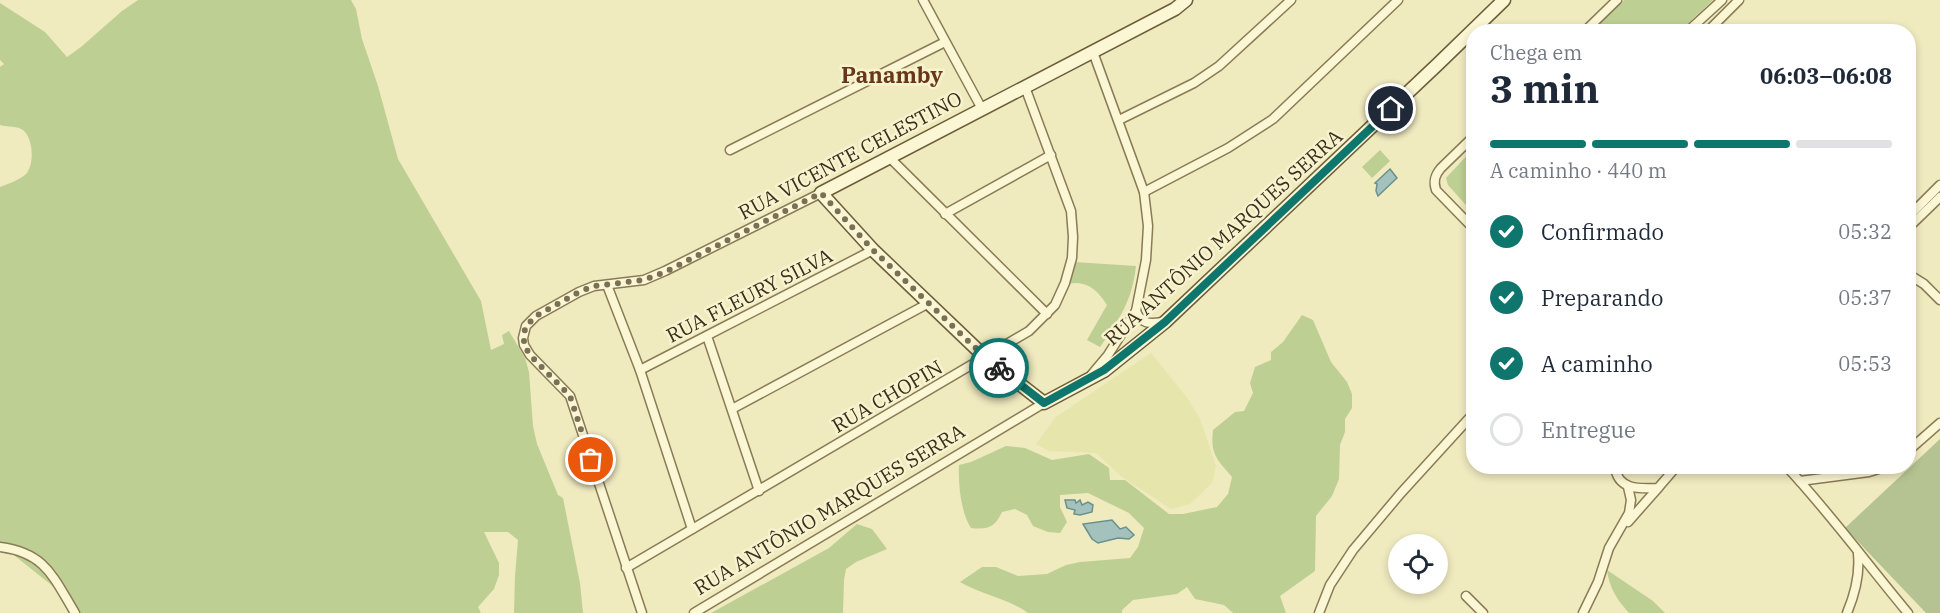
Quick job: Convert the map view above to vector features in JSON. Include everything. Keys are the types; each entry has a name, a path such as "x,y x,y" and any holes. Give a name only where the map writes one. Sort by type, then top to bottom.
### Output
{"street":[{"path":"923,0 982,109"},
{"name":"RUA VICENTE CELESTINO","path":"626,568 570,396 530,355 523,338 526,326 536,316 594,286 644,280 665,272 1093,52 1175,9 1186,0"},
{"path":"1119,120 1194,83 1219,66 1292,0"},
{"path":"1144,192 1228,148 1273,119 1398,0"},
{"name":"RUA ANTÔNIO MARQUES SERRA","path":"1479,24 1503,0"},
{"path":"1592,24 1617,0"},
{"path":"1696,24 1722,0"},
{"path":"1715,24 1739,0"},
{"name":"RUA ANTÔNIO MARQUES SERRA","path":"694,613 1119,360 1165,322 1466,37"},
{"path":"730,150 945,42"},
{"path":"1087,379 1108,355 1136,311 1148,246 1144,192 1093,52"},
{"name":"RUA CHOPIN","path":"626,568 1029,331 1047,314 1065,283 1072,258 1071,211 1025,87"},
{"path":"1466,144 1440,168 1435,179 1436,190 1466,221"},
{"path":"945,214 1051,155"},
{"path":"889,157 1047,314"},
{"path":"1916,209 1940,185"},
{"path":"821,193 873,250 985,357 1044,403"},
{"path":"1916,220 1940,197"},
{"name":"RUA FLEURY SILVA","path":"640,370 873,250"},
{"path":"1916,279 1940,300"},
{"path":"607,285 640,370 692,529"},
{"path":"732,410 929,303"},
{"path":"1136,311 1143,322 1149,324 1165,322"},
{"path":"707,336 759,490"},
{"path":"1319,613 1330,585 1353,550 1466,422"},
{"path":"1916,444 1940,423"},
{"path":"1616,474 1628,487 1658,488"},
{"path":"1619,530 1670,474"},
{"path":"1793,474 1842,529 1858,553 1908,613"},
{"path":"1800,481 1854,474"},
{"path":"1582,613 1598,582 1609,548 1630,507 1628,487"},
{"path":"0,547 28,554 39,561 52,575 75,613"},
{"path":"1847,613 1856,589 1860,566 1858,553"},
{"path":"626,568 642,613"},
{"path":"1466,596 1483,613"}],"green space":[{"path":"138,0 351,0 356,9 362,39 378,86 398,159 481,301 491,350 504,344 502,335 509,331 525,358 529,372 533,426 537,444 558,495 563,498 580,583 583,613 514,613 518,540 508,532 484,532 499,563 499,575 494,589 478,607 481,613 78,613 74,603 0,544 0,187 26,174 32,158 31,145 23,130 0,125 0,67 4,64 0,60 0,3 45,32 67,57"},
{"path":"1624,0 1713,0 1687,24 1598,24"},
{"path":"1380,150 1390,161 1372,178 1362,167"},
{"path":"1466,157 1466,205 1448,185 1446,178"},
{"path":"1074,262 1136,266 1132,289 1124,309 1100,347 1087,340 1107,305 1091,287 1081,283 1068,284"},
{"path":"1302,315 1313,320 1331,362 1347,382 1352,394 1352,408 1345,419 1345,432 1340,445 1339,479 1332,496 1316,516 1315,571 1280,596 1286,613 1233,613 1224,605 1195,599 1187,587 1177,594 1133,600 1122,610 1122,613 1028,613 960,582 982,567 996,567 1018,576 1047,574 1066,565 1080,562 1130,558 1138,547 1144,528 1129,513 1088,493 1060,495 1060,507 1067,522 1060,533 1048,532 1033,526 1027,515 1015,509 1002,512 997,521 990,526 971,528 961,498 959,465 1006,446 1025,448 1052,460 1089,454 1109,468 1110,480 1125,480 1169,514 1183,514 1217,507 1228,494 1232,477 1216,456 1213,430 1235,412 1244,411 1253,393 1250,383 1255,367 1271,360 1271,352 1283,342"},
{"path":"1151,353 1188,399 1200,419 1216,466 1212,483 1190,504 1171,509 1122,477 1096,453 1049,451 1036,444 1056,417"},
{"path":"1940,439 1940,613 1926,613 1845,528 1903,474 1916,474 1916,461"},
{"path":"857,524 872,529 887,549 856,562 846,569 843,613 711,613 829,548"},
{"path":"1607,570 1653,601 1665,613 1629,613 1614,593"}],"water":[{"path":"1390,169 1397,178 1378,196 1375,183"},
{"path":"1065,500 1075,500 1076,503 1080,500 1082,505 1088,502 1093,505 1092,512 1074,514 1075,510 1067,508"},
{"path":"1112,520 1120,529 1126,527 1134,535 1129,539 1118,538 1098,543 1092,539 1083,524"}],"way so far":[{"path":"591,460 570,396 530,355 524,345 526,326 536,316 579,292 594,286 644,280 665,272 821,193 873,250 999,368"}],"district":[{"name":"Panamby","path":"892,74"}],"route":[{"path":"999,368 1044,403 1104,370 1133,349 1202,289 1391,109"}]}
